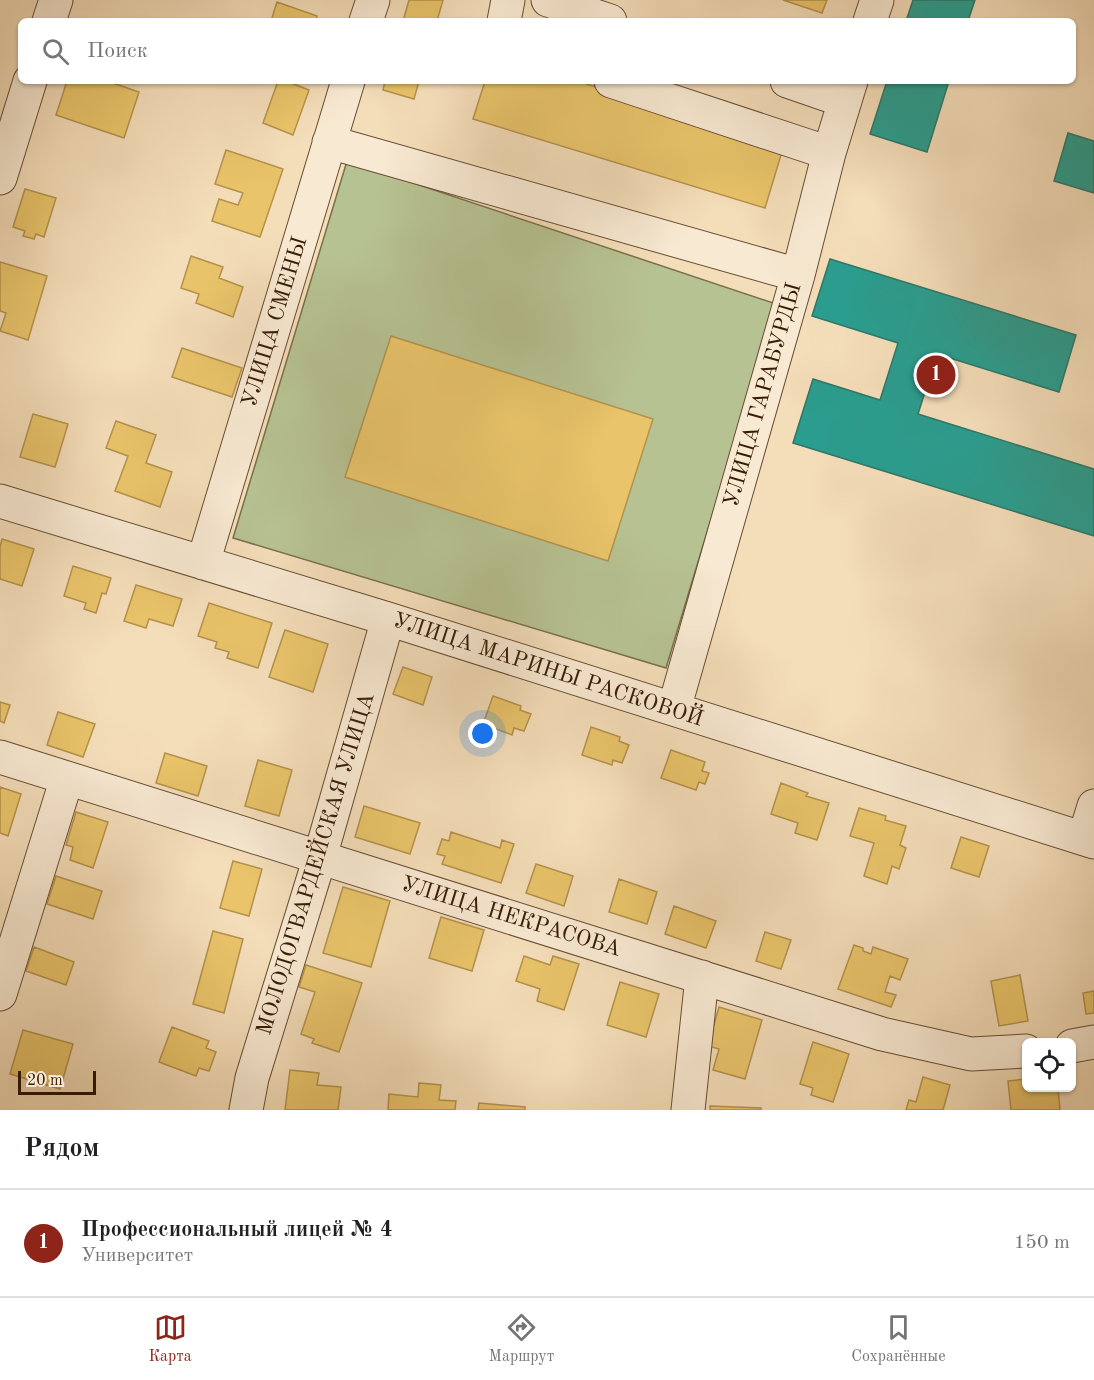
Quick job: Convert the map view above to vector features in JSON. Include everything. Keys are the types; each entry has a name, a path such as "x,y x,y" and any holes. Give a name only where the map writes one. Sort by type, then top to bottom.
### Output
{"street":[{"path":"50,18 56,0"},
{"path":"367,18 373,0"},
{"path":"505,18 508,0"},
{"path":"548,0 601,18"},
{"path":"871,18 877,0"},
{"path":"0,178 29,84"},
{"name":"УЛИЦА СМЕНЫ","path":"203,563 347,84"},
{"path":"620,84 829,153"},
{"path":"805,84 848,91"},
{"name":"УЛИЦА ГАРАБУРДЫ","path":"674,710 848,91"},
{"path":"329,142 798,274"},
{"name":"УЛИЦА МАРИНЫ РАСКОВОЙ","path":"0,501 388,619 1089,840"},
{"name":"МОЛОДОГВАРДЕЙСКАЯ УЛИЦА","path":"246,1110 252,1078 320,857 388,619"},
{"name":"УЛИЦА НЕКРАСОВА","path":"0,758 882,1034 971,1054 1022,1051"},
{"path":"0,994 67,778"},
{"path":"1089,840 1094,806"},
{"path":"688,1110 702,977"},
{"path":"1076,1045 1094,1042"}],"green space":[{"path":"347,161 776,304 666,668 233,538"}],"building: Жильё":[{"path":"409,0 443,0 438,18 404,18"},
{"path":"783,0 827,0 822,13"},
{"path":"277,2 317,16 317,18 272,18"},
{"path":"66,84 116,84 139,92 124,138 56,115"},
{"path":"277,84 294,84 309,90 293,135 263,123"},
{"path":"384,84 418,84 414,99 383,90"},
{"path":"484,84 587,84 784,145 765,208 473,119"},
{"path":"226,150 283,169 260,237 212,221 219,199 238,205 243,193 215,184"},
{"path":"25,189 56,198 44,237 36,234 34,239 23,236 25,231 13,227"},
{"path":"191,256 223,267 219,278 243,287 233,317 196,303 199,294 181,288"},
{"path":"0,262 47,276 28,340 0,331 6,313 0,311"},
{"path":"391,336 653,419 608,561 345,477"},
{"path":"182,348 242,368 232,397 172,377"},
{"path":"33,414 68,424 55,467 20,457"},
{"path":"116,421 156,435 146,463 172,472 160,507 115,491 128,456 106,448"},
{"path":"2,539 34,549 22,586 0,579"},
{"path":"73,566 111,578 106,594 102,593 96,613 84,609 86,603 64,596"},
{"path":"136,585 182,599 173,626 149,619 146,628 124,621"},
{"path":"209,603 272,623 258,668 227,658 229,652 215,648 217,642 198,636"},
{"path":"285,630 328,644 313,692 269,677"},
{"path":"403,667 432,677 423,705 393,694"},
{"path":"493,696 521,706 520,710 531,714 524,731 514,728 512,735 483,724"},
{"path":"0,702 10,705 4,723 0,721"},
{"path":"58,712 95,724 83,757 47,745"},
{"path":"591,727 620,737 619,741 629,745 622,763 613,760 612,765 582,755"},
{"path":"671,750 705,762 702,771 709,773 705,784 699,782 696,790 661,778"},
{"path":"165,753 207,766 198,796 156,783"},
{"path":"258,760 292,770 279,816 245,806"},
{"path":"781,783 808,793 806,796 829,803 817,840 795,833 798,823 771,814"},
{"path":"0,787 21,794 8,836 0,833"},
{"path":"364,806 420,823 410,854 355,837"},
{"path":"859,808 886,816 885,820 906,826 900,845 906,848 899,869 892,866 887,884 864,876 874,843 850,836"},
{"path":"76,812 108,822 93,868 70,860 73,847 66,845"},
{"path":"451,832 500,848 502,840 514,844 501,883 442,864 445,856 437,854 442,839 449,841"},
{"path":"961,837 989,846 979,877 951,868"},
{"path":"233,861 262,869 249,916 220,908"},
{"path":"536,864 573,876 564,906 526,893"},
{"path":"56,876 102,891 93,919 47,904"},
{"path":"619,879 657,892 647,924 609,912"},
{"path":"343,887 390,901 371,967 323,953"},
{"path":"674,906 716,921 706,948 665,934"},
{"path":"441,917 484,930 472,971 429,958"},
{"path":"213,931 243,939 224,1013 193,1004"},
{"path":"765,932 791,940 781,969 756,961"},
{"path":"854,945 871,954 873,947 908,959 900,980 890,976 885,992 896,995 891,1007 838,989"},
{"path":"34,947 74,962 66,985 26,971"},
{"path":"524,956 550,965 553,956 579,964 564,1010 537,1001 540,989 516,981"},
{"path":"306,965 362,983 339,1052 312,1043 314,1039 301,1034 315,992 299,987"},
{"path":"1020,975 1028,1021 999,1026 991,981"},
{"path":"620,982 659,994 646,1037 607,1025"},
{"path":"1094,991 1094,1013 1086,1014 1083,993"},
{"path":"719,1007 762,1020 745,1079 713,1070 719,1049 708,1046"},
{"path":"172,1027 209,1041 206,1048 216,1052 209,1071 199,1068 196,1076 159,1062"},
{"path":"23,1030 73,1044 60,1089 10,1074"},
{"path":"813,1042 849,1054 833,1102 811,1095 813,1088 800,1084"},
{"path":"290,1070 319,1073 317,1085 341,1087 338,1110 285,1110"},
{"path":"923,1077 950,1085 943,1110 906,1110 909,1100 916,1102"},
{"path":"1022,1079 1022,1092 1058,1092 1060,1110 1011,1110 1008,1081"},
{"path":"419,1083 441,1085 439,1100 456,1101 455,1110 388,1110 389,1094 418,1097"},
{"path":"479,1103 525,1107 525,1110 478,1110"},
{"path":"710,1106 761,1108 761,1110 710,1110"}],"building: Школы":[{"path":"913,0 975,0 969,18 907,18"},
{"path":"886,84 948,84 927,152 870,134"},
{"path":"1068,133 1094,141 1094,193 1054,181"},
{"path":"830,259 1076,335 1059,392 937,354 918,414 1094,469 1094,536 793,443 813,379 880,400 898,343 812,316"}],"place":[{"name":"Профессиональный лицей № 4","path":"936,375"}]}
